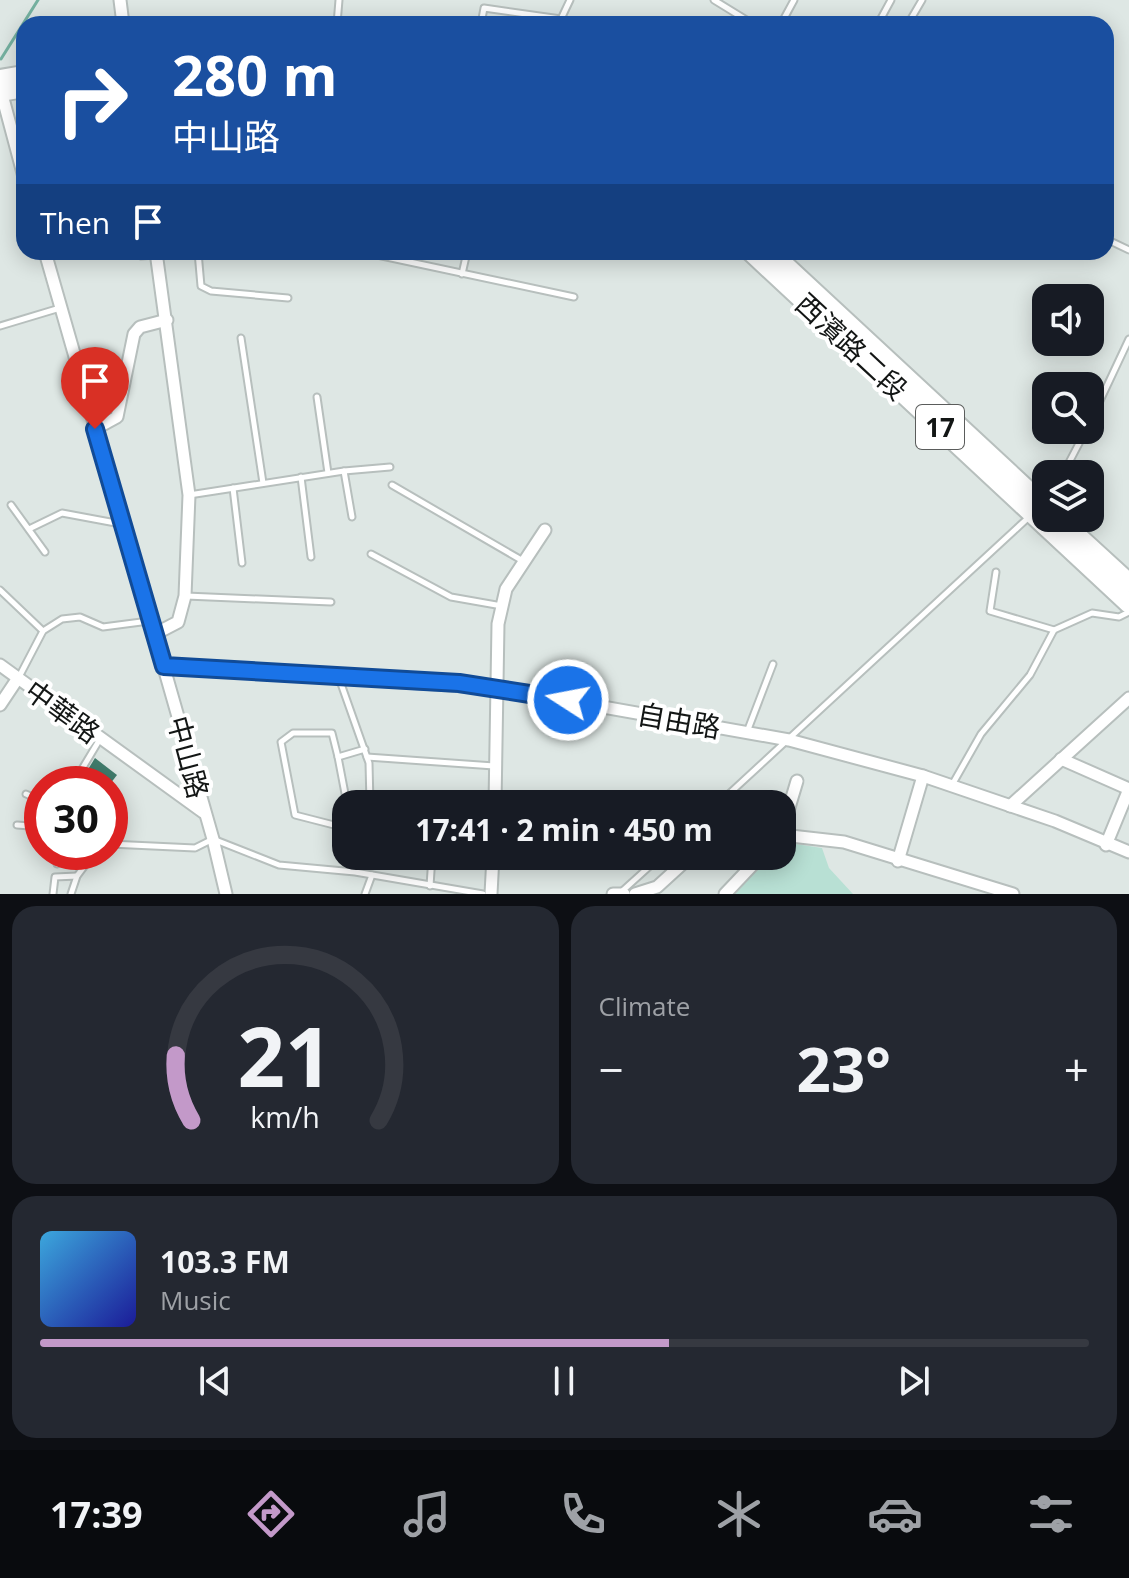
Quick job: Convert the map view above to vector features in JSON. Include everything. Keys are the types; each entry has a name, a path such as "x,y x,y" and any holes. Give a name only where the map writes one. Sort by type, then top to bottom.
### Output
{"main road":[{"name":"西濱路二段","path":"760,260 1032,498"},
{"name":"西濱路二段","path":"780,260 1032,498"},
{"name":"西濱路二段","path":"1064,532 1129,604"},
{"path":"1073,532 1129,583"}],"street":[{"path":"0,90 16,148"},
{"name":"中山路","path":"48,260 226,894"},
{"path":"153,635 178,622 185,596 189,495 157,260"},
{"path":"95,429 117,417 134,334 140,327 167,320"},
{"path":"495,790 498,624 506,589 545,530"},
{"name":"中華路","path":"0,665 204,813"},
{"name":"自由路","path":"164,666 496,688 789,740 923,776 1055,821 1106,845 1129,852"},
{"path":"0,705 18,678"},
{"path":"1010,806 1129,698"},
{"path":"1061,759 1129,789 1106,845"},
{"path":"898,861 923,776"},
{"path":"794,790 797,781"},
{"path":"796,835 844,842 1013,894"},
{"path":"491,894 492,870"},
{"path":"635,894 657,887 676,870"},
{"path":"725,894 748,870"},
{"path":"613,894 622,894"}],"lane":[{"path":"714,0 740,16"},
{"path":"482,16 484,8 540,16"},
{"path":"199,260 201,286 211,291 288,298"},
{"path":"411,260 574,297"},
{"path":"462,274 465,260"},
{"path":"0,326 61,308"},
{"path":"241,338 263,483"},
{"path":"1104,392 1129,339"},
{"path":"317,397 328,473"},
{"path":"189,495 328,473 390,467"},
{"path":"344,471 352,517"},
{"path":"301,477 311,557"},
{"path":"392,485 524,562"},
{"path":"233,488 242,563"},
{"path":"11,505 45,552"},
{"path":"29,529 62,513 122,524"},
{"path":"734,790 1008,532 1032,514"},
{"path":"371,554 451,597 502,606"},
{"path":"996,572 990,611 1054,630"},
{"path":"0,590 43,631"},
{"path":"185,596 331,602"},
{"path":"952,786 981,734 1030,675 1054,630 1092,613 1119,617 1129,612"},
{"path":"18,678 43,631 62,619 80,617 103,627 149,621"},
{"path":"747,733 773,664"},
{"path":"339,677 365,749 369,790"},
{"path":"332,824 295,815 281,742 293,733 332,733 344,790"},
{"path":"84,766 101,738"},
{"path":"338,757 365,749"},
{"path":"367,757 496,766"},
{"path":"17,825 24,826"},
{"path":"128,845 195,848 213,839 279,865 372,875 483,894"},
{"path":"71,894 82,870"},
{"path":"430,886 431,870"},
{"path":"622,894 647,870"},
{"path":"365,894 372,875"},
{"path":"53,894 55,877 77,876"}],"green space":[{"path":"796,844 822,848 829,868 853,894 735,894 757,870 796,870"}],"building":[{"path":"95,758 105,766 90,766"}],"waterway":[{"path":"28,16 38,0"},
{"path":"1,59 16,35"}],"route":[{"path":"95,429 164,666 459,683 568,700"}]}
